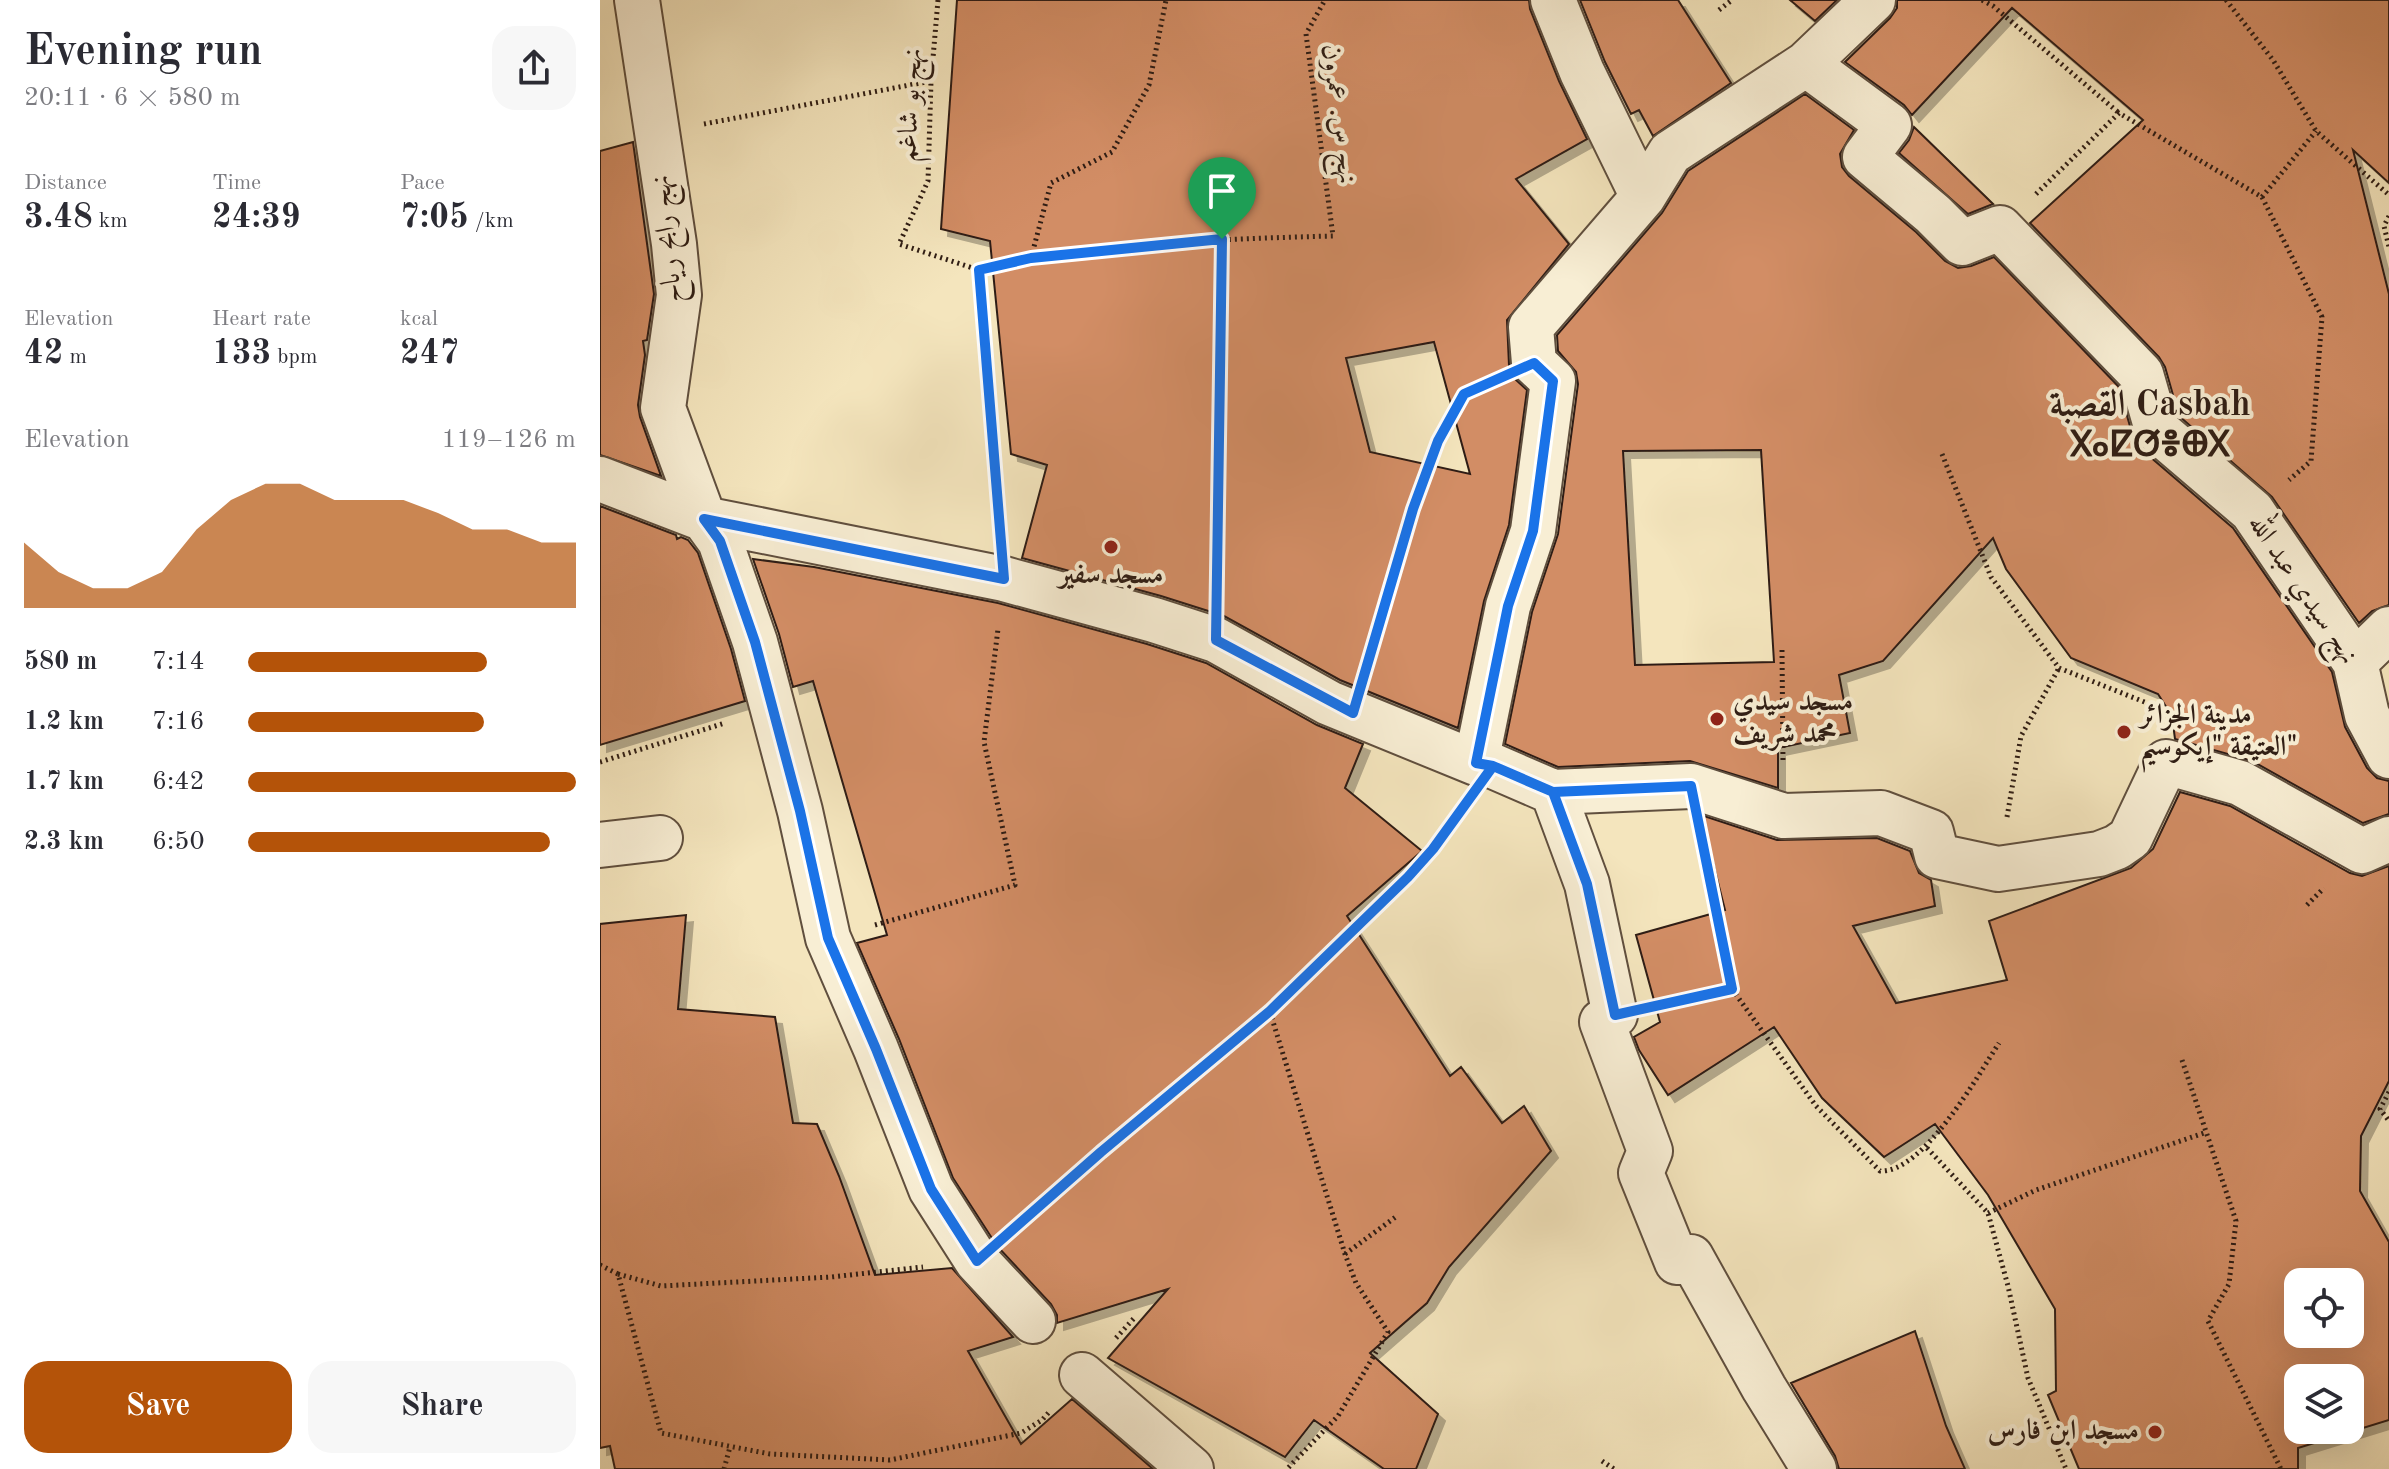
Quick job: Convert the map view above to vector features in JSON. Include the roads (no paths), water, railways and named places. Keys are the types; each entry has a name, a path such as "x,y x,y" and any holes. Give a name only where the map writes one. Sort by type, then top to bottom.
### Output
{"street":[{"name":"نهج رابح رياح","path":"637,0 679,295 663,408 704,519 720,541 755,642 800,811 828,938 931,1189 977,1261 1033,1321"},
{"path":"1553,0 1582,72 1643,197"},
{"path":"1485,765 1508,606 1533,531 1553,381 1534,363 1531,327 1643,197 1670,153 1806,64 1873,0"},
{"name":"نهج سيدي عبد الله","path":"1806,64 1889,125 1865,157 1933,214 1962,243 2000,228 2141,374 2157,430 2252,511 2355,662 2367,715 2389,756"},
{"path":"600,479 704,519 1004,579 1216,640 1353,713 1553,792 1691,786 1784,816 1881,813 1931,832 1937,856 1998,869 2099,854 2124,844 2130,838 2166,762 2240,783 2362,851 2389,839"},
{"path":"2355,662 2389,629"},
{"path":"1553,792 1587,884 1615,1015 1602,1022 1650,1151 1641,1173 1677,1262 1691,1257 1764,1388 1814,1469"},
{"path":"600,845 660,838"},
{"path":"1082,1375 1191,1469"}],"place":[{"name":"مسجد سفير","path":"1111,547"},
{"name":"مسجد سيدي محمد شريف","path":"1717,719"},
{"name":"مدينة الجزائر العتيقة \"إيكوسيم\"","path":"2124,732"},
{"name":"مسجد ابن فارس","path":"2155,1432"}],"district":[{"name":"القصبة Casbah ⵝⴰⵇⵚⴻⴲⵝ","path":"2150,426"}]}
